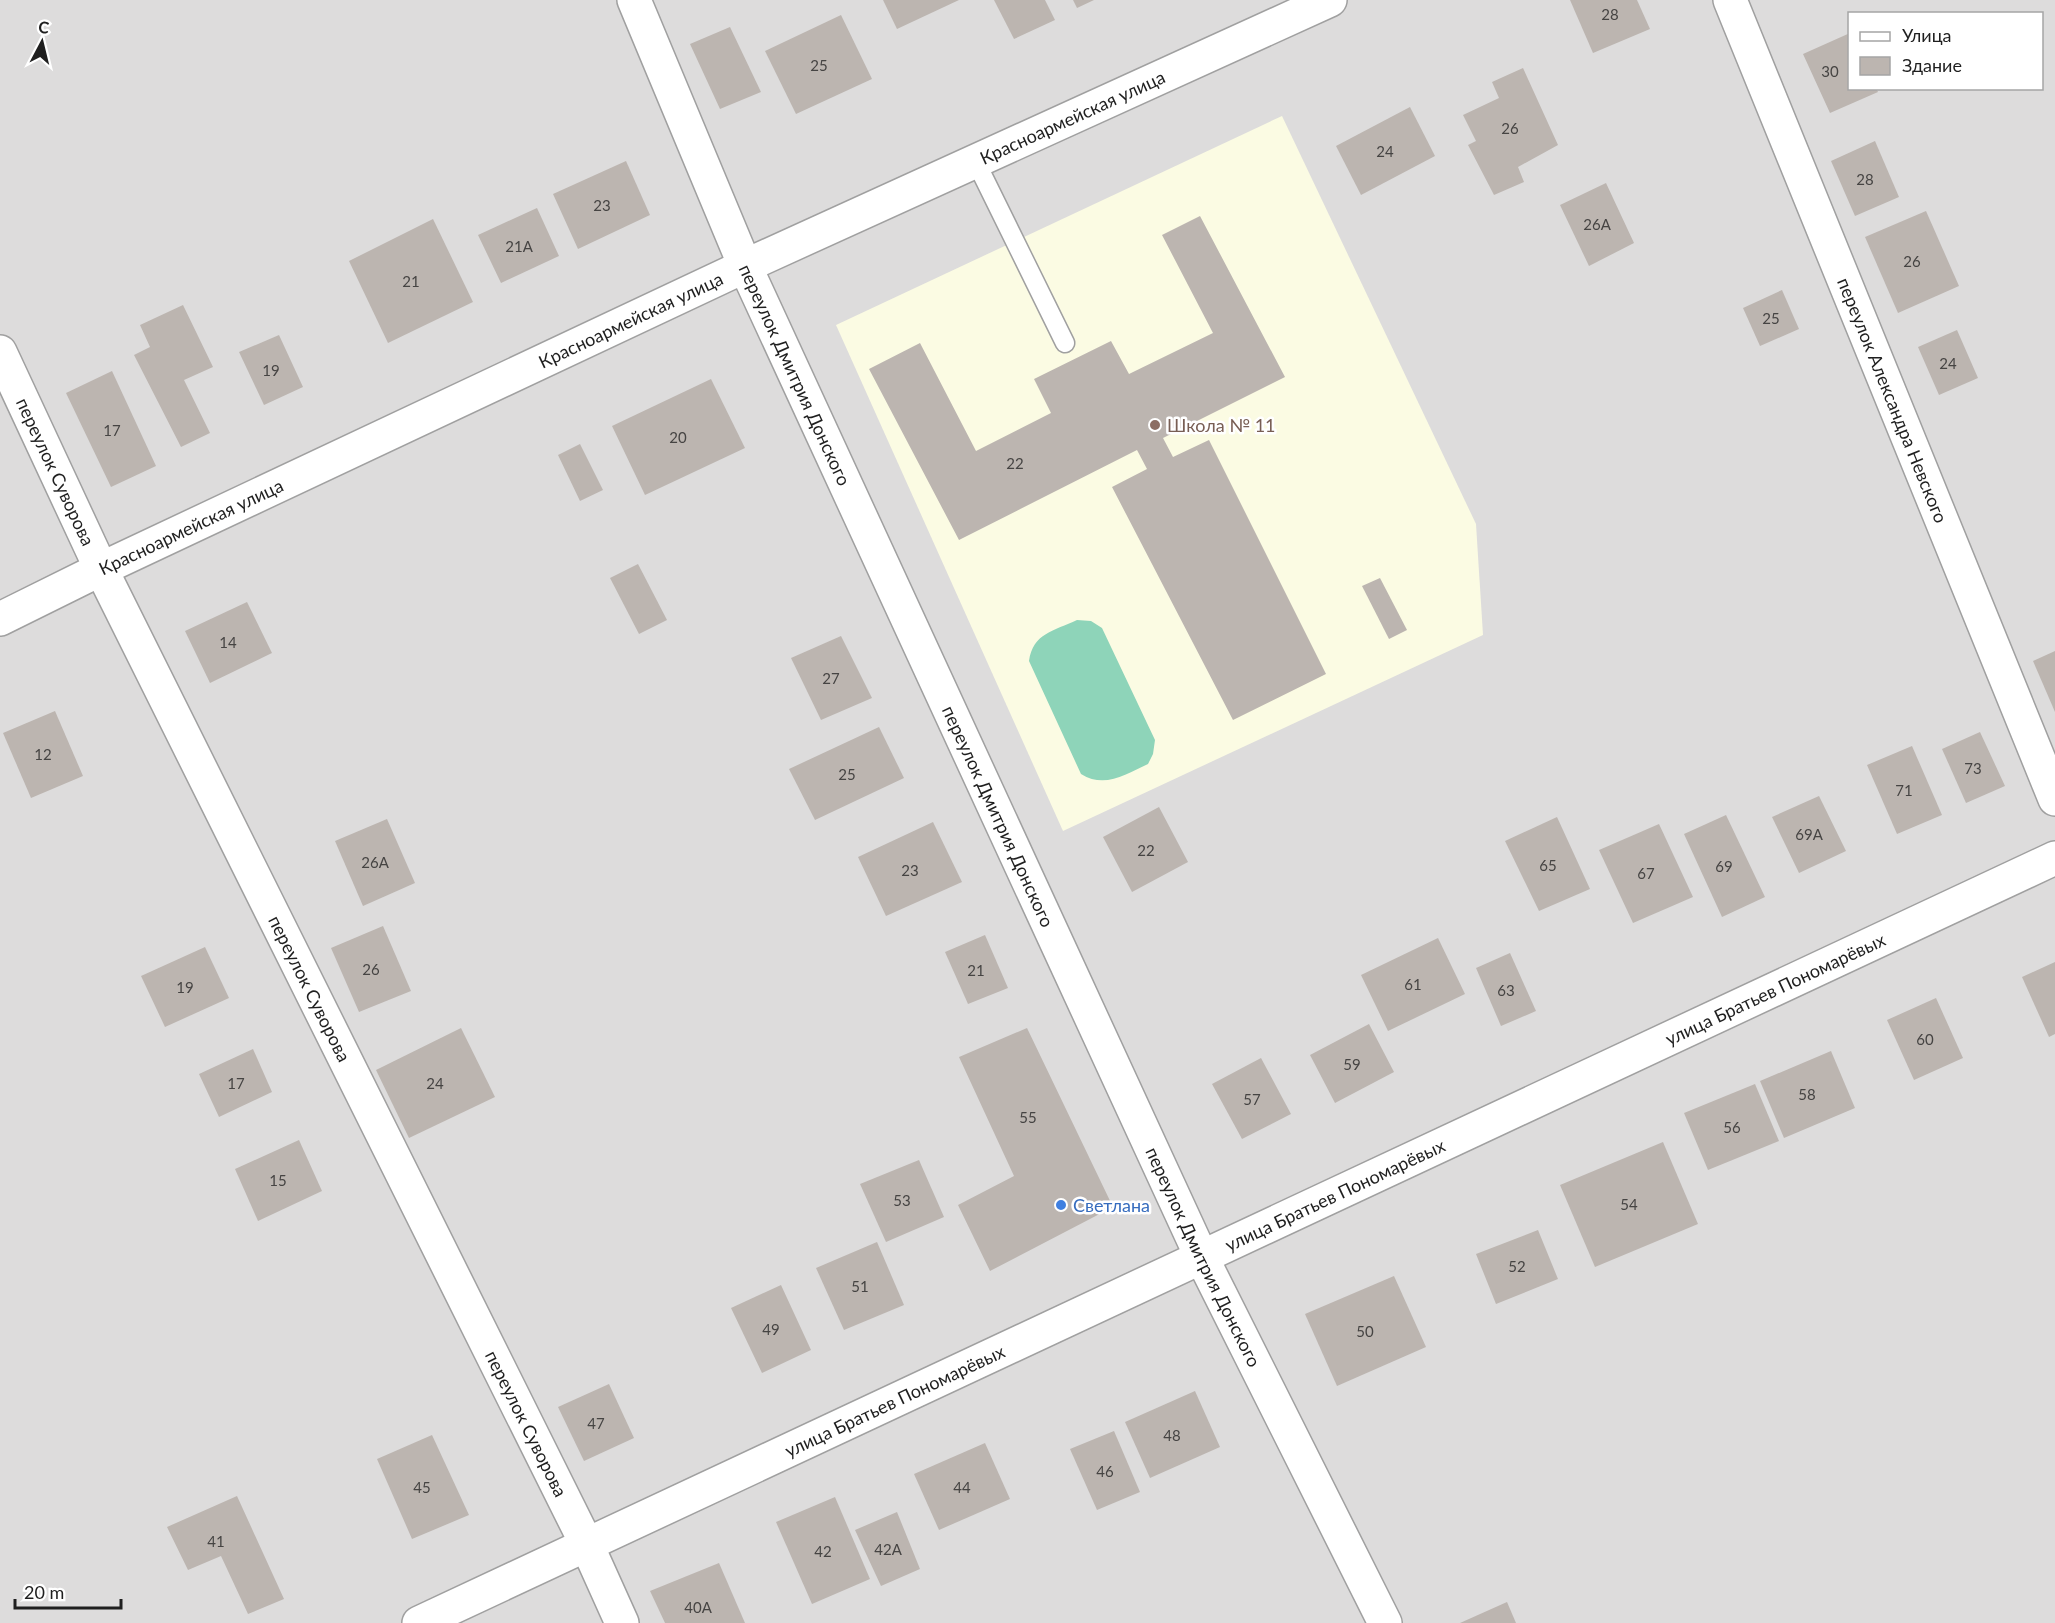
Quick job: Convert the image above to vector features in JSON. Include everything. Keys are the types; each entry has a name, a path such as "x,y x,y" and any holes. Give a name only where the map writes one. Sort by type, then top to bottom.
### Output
{"street":[{"name":"переулок Дмитрия Донского","path":"634,0 745,266 1201,1256 1385,1623"},
{"name":"Красноармейская улица","path":"0,619 101,569 745,266 1330,0"},
{"name":"переулок Александра Невского","path":"1730,0 2055,799"},
{"name":"переулок Суворова","path":"0,352 101,569 586,1543 622,1623"},
{"name":"улица Братьев Пономарёвых","path":"419,1623 2055,858"}],"lane":[{"path":"976,162 1065,343"}],"shaded area":[{"path":"0,0 2055,0 2055,1623 0,1623"},
{"name":"Школа № 11","path":"1282,116 1476,524 1483,635 1063,831 836,325"}],"green space":[{"path":"1077,620 1091,621 1102,628 1155,740 1153,754 1148,764 1123,776 1107,780 1098,780 1081,774 1029,661 1035,644 1040,639 1053,630"}],"building":[{"path":"883,0 959,0 897,29"},
{"path":"994,0 1045,0 1055,20 1014,39"},
{"path":"1073,0 1094,0 1077,8"},
{"path":"1570,0 1637,0 1650,29 1593,53"},
{"path":"841,15 872,79 796,114 765,51"},
{"path":"730,27 761,92 720,109 690,44"},
{"path":"1848,34 1848,90 1877,90 1878,92 1830,113 1803,54"},
{"path":"1523,68 1558,145 1518,167 1524,182 1494,195 1468,145 1476,141 1463,115 1499,98 1492,82"},
{"path":"1410,107 1435,156 1361,195 1336,146"},
{"path":"1875,141 1899,197 1855,216 1831,161"},
{"path":"626,161 650,215 578,249 553,194"},
{"path":"1606,183 1634,243 1589,266 1560,205"},
{"path":"537,208 559,256 501,283 478,235"},
{"path":"1926,211 1959,286 1898,313 1865,237"},
{"path":"1200,216 1285,377 1163,438 1173,457 1209,440 1326,674 1233,720 1112,487 1147,469 1137,450 959,540 869,369 920,343 976,451 1051,413 1034,379 1111,341 1129,374 1213,333 1162,235"},
{"path":"433,219 473,302 388,343 349,261"},
{"path":"1782,290 1799,329 1760,346 1743,308"},
{"path":"183,305 213,367 184,380 210,433 181,447 134,355 150,347 140,325"},
{"path":"1957,330 1978,378 1939,395 1918,347"},
{"path":"279,335 303,387 264,405 239,352"},
{"path":"112,371 156,466 111,487 66,393"},
{"path":"711,379 745,448 645,495 612,426"},
{"path":"580,444 603,490 580,501 558,455"},
{"path":"638,564 667,620 639,634 610,578"},
{"path":"1380,578 1407,630 1389,639 1362,586"},
{"path":"247,602 272,653 210,683 185,631"},
{"path":"841,636 872,698 821,720 791,658"},
{"path":"2055,651 2055,712 2033,661"},
{"path":"55,711 83,776 31,798 3,733"},
{"path":"879,727 904,778 815,820 789,769"},
{"path":"1980,732 2005,786 1966,803 1942,749"},
{"path":"1912,746 1942,815 1897,834 1867,765"},
{"path":"1819,796 1846,851 1799,873 1772,817"},
{"path":"1159,807 1188,862 1132,892 1103,837"},
{"path":"1726,815 1765,897 1722,917 1684,834"},
{"path":"1557,817 1590,889 1539,911 1505,841"},
{"path":"387,819 415,883 363,906 335,841"},
{"path":"933,822 962,882 886,916 858,857"},
{"path":"1659,824 1693,897 1633,923 1599,850"},
{"path":"383,926 411,991 359,1012 331,948"},
{"path":"985,935 1008,988 968,1004 945,952"},
{"path":"1438,938 1465,994 1388,1031 1361,975"},
{"path":"205,947 229,998 165,1027 141,976"},
{"path":"1510,953 1536,1011 1501,1026 1476,968"},
{"path":"2055,962 2055,1034 2049,1037 2022,977"},
{"path":"1936,998 1963,1058 1914,1080 1887,1020"},
{"path":"1369,1024 1394,1072 1335,1103 1310,1055"},
{"path":"461,1028 495,1097 409,1138 376,1070"},
{"path":"1027,1028 1113,1207 990,1271 958,1205 1014,1176 959,1057"},
{"path":"253,1049 272,1092 219,1117 199,1074"},
{"path":"1831,1051 1855,1108 1784,1138 1760,1081"},
{"path":"1261,1058 1291,1114 1242,1139 1212,1084"},
{"path":"1755,1084 1779,1141 1708,1170 1684,1113"},
{"path":"299,1140 322,1191 258,1221 235,1169"},
{"path":"1663,1142 1698,1224 1595,1267 1560,1185"},
{"path":"919,1160 944,1217 886,1242 860,1184"},
{"path":"1538,1230 1558,1279 1496,1304 1476,1254"},
{"path":"877,1242 904,1305 844,1330 816,1268"},
{"path":"1394,1276 1426,1347 1337,1386 1305,1314"},
{"path":"781,1285 811,1350 762,1373 731,1308"},
{"path":"609,1384 634,1438 584,1461 558,1407"},
{"path":"1195,1391 1220,1447 1150,1478 1125,1422"},
{"path":"1114,1431 1140,1492 1097,1510 1070,1449"},
{"path":"432,1435 469,1515 412,1539 377,1459"},
{"path":"985,1443 1010,1499 939,1530 914,1474"},
{"path":"237,1496 284,1599 248,1614 221,1556 188,1570 167,1527"},
{"path":"835,1497 870,1579 812,1604 776,1522"},
{"path":"897,1512 920,1569 881,1586 855,1530"},
{"path":"719,1563 745,1623 665,1623 650,1591"},
{"path":"1507,1602 1516,1623 1460,1623"}],"place":[{"name":"Школа № 11","path":"1155,425"},
{"name":"Светлана","path":"1061,1205"}]}
